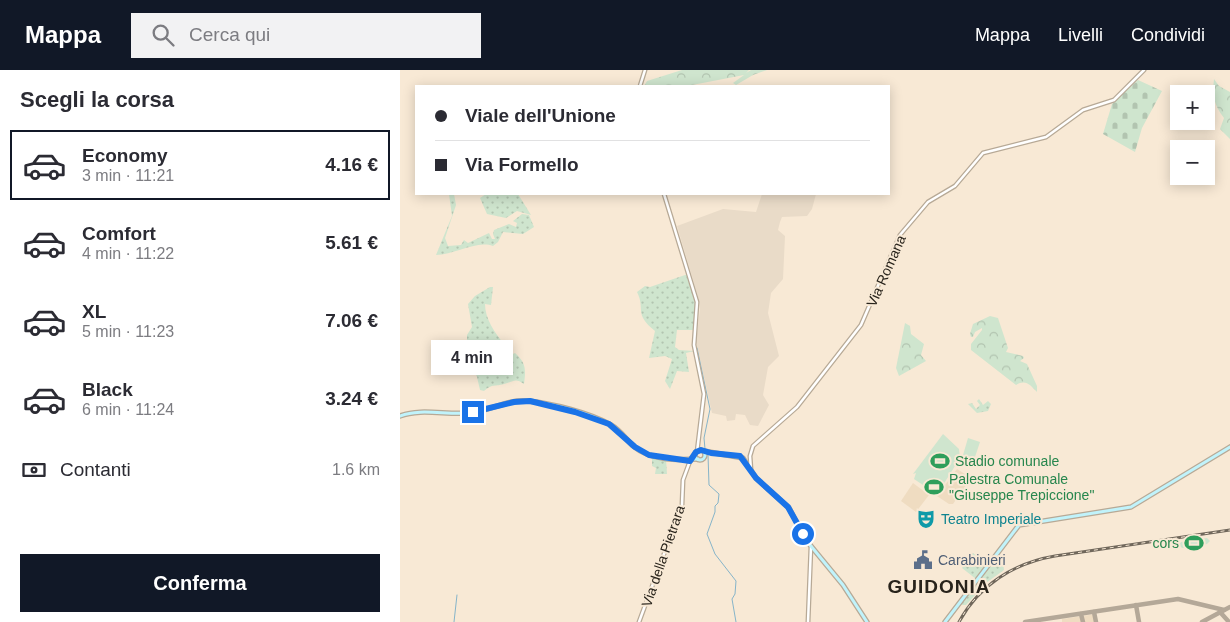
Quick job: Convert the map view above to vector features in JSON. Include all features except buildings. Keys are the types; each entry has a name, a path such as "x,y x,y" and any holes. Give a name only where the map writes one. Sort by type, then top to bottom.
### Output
{"main road":[{"path":"400,416 411,413 473,412 514,402 530,401 575,412 609,424 635,447 649,455 690,461 705,457 711,453"},
{"path":"945,622 1019,525 1132,506 1230,447"},
{"path":"690,461 696,453 703,451 741,456 752,474 788,507 811,546 843,585 867,622"},
{"path":"703,451 705,457"},
{"path":"696,453 698,459"}],"street":[{"path":"640,85 645,70"},
{"name":"Via Romana","path":"752,474 750,456 753,446 794,410 859,329 884,278 899,237 931,198 955,186 983,153 1046,137 1082,111 1114,100 1144,70"},
{"path":"664,195 698,302 694,342 704,392 696,453"},
{"path":"698,441 703,451"},
{"name":"Via della Pietrara","path":"639,622 682,505 683,480 690,461"},
{"path":"808,622 811,546"}],"shaded area":[{"path":"762,195 816,195 812,209 807,216 782,217 778,230 785,236 783,279 771,293 768,313 779,356 768,367 763,395 769,405 758,426 750,425 745,415 736,414 735,420 727,421 726,416 712,413 696,342 700,309 699,300 677,226 723,209 756,212"},
{"path":"957,469 971,478 953,504 949,504 937,496"},
{"path":"913,483 929,495 916,512 901,501"},
{"path":"1096,614 1097,622 1062,622 1062,619"}],"green space":[{"path":"682,70 749,70 746,73 751,70 767,70 753,75 736,85 733,83 744,75 692,85 645,85 647,81"},
{"path":"1214,79 1219,86 1230,92 1230,139 1220,129 1224,118 1215,102 1215,85 1213,85"},
{"path":"1138,80 1162,91 1142,128 1135,152 1103,134 1112,104"},
{"path":"449,195 454,195 456,205 445,238 448,246 461,245 464,240 468,243 489,233 492,239 495,239 494,230 509,224 516,227 517,223 513,221 522,214 529,215 534,227 523,234 503,232 498,242 493,246 473,246 451,253 436,255 452,216"},
{"path":"484,195 519,195 531,215 517,211 506,218 487,214 480,198"},
{"path":"688,274 695,302 695,323 693,330 677,330 675,347 679,350 694,351 686,353 689,372 677,371 670,389 665,381 672,359 665,356 649,358 655,331 644,320 637,292 645,286 650,287"},
{"path":"493,287 491,305 485,304 489,320 510,354 515,353 521,360 525,374 524,384 514,381 492,386 484,391 480,390 467,353 467,335 472,327 468,304 475,296"},
{"path":"990,316 998,318 1008,348 1006,352 1023,356 1024,358 1020,361 1027,364 1037,386 1037,392 1025,383 1016,385 971,350 971,344 982,330 982,328 975,332 973,337 971,337 973,324"},
{"path":"905,323 910,326 911,334 924,344 921,355 926,361 899,376 896,368"},
{"path":"979,399 983,405 988,401 991,404 988,411 977,413 968,404 972,403 976,409 980,405 977,401"},
{"name":"Stadio comunale","path":"943,434 959,449 960,458 943,485 930,483 926,487 914,479 916,473 913,474"},
{"path":"968,438 980,442 972,466 961,462"},
{"path":"652,457 666,459 667,474 655,474 656,468 652,466"},
{"name":"cors","path":"1207,538 1210,541 1207,544 1182,548 1179,545 1181,542"},
{"path":"973,553 987,564 976,579 962,568"},
{"path":"1003,563 1004,570 986,583 966,605 961,605 989,567 1000,566"}],"waterway":[{"path":"697,348 710,409 704,438 705,449"},
{"path":"708,455 709,485 719,494 718,503 715,506 715,512 707,534 715,554 736,581 735,594 732,599 736,622"},
{"path":"454,622 457,595"}],"taxiway":[{"path":"1025,622 1178,599 1224,610"},
{"path":"1136,605 1139,622"},
{"path":"1202,622 1230,607"},
{"path":"1094,612 1096,622"},
{"path":"1220,612 1229,622"},
{"path":"1081,614 1083,622"}],"railway":[{"path":"959,622 967,609 987,587 1012,570 1040,559 1230,530"}],"place":[{"name":"Stadio comunale","path":"940,461"},
{"name":"Palestra Comunale \"Giuseppe Trepiccione\"","path":"934,487"},
{"name":"Teatro Imperiale","path":"926,519"},
{"name":"cors","path":"1194,543"},
{"name":"Carabinieri","path":"923,560"}],"district":[{"name":"GUIDONIA","path":"939,586"}],"route":[{"path":"473,412 522,400 530,401 575,412 609,424 617,429 636,448 653,456 690,461 696,452 701,450 740,456 759,482 788,507 803,534"}]}
